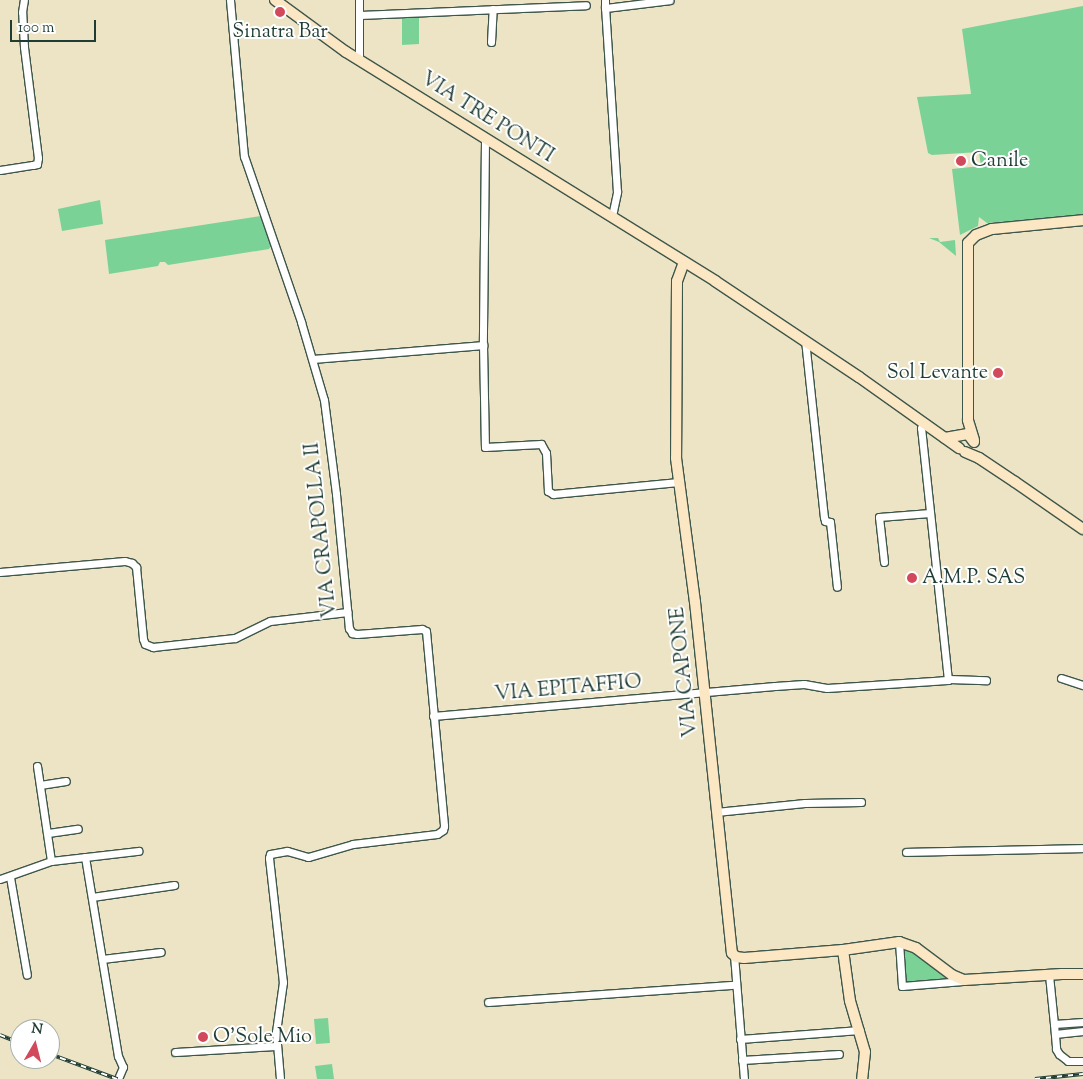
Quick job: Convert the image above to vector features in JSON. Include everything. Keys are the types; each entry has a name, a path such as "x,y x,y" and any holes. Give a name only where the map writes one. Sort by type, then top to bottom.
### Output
{"street":[{"path":"0,170 37,164 38,158 24,47 22,12 24,0"},
{"name":"VIA CRAPOLLA II","path":"230,0 244,156 324,400 336,494 349,628 352,633 357,634 422,629 426,631 444,826 441,833 353,844 308,856 287,851 274,852 269,855 282,982 276,1046 280,1079"},
{"name":"VIA TRE PONTI","path":"275,0 359,59 485,140 612,216 805,340 962,450 979,458 1083,529"},
{"path":"359,0 359,59"},
{"path":"605,0 617,192 612,216"},
{"path":"605,8 670,0"},
{"path":"360,15 586,4"},
{"path":"491,42 493,9"},
{"path":"485,140 484,444 489,447 541,444 546,452 549,494 678,482"},
{"path":"979,458 968,420 968,243 976,234 992,229 1083,220"},
{"name":"VIA CAPONE","path":"684,262 677,281 675,428 678,482 691,564 730,945 734,955 734,985 744,1079"},
{"path":"805,340 824,518 825,521 830,522 837,587"},
{"path":"312,359 483,345"},
{"path":"968,420 957,441 962,450 969,451 974,443"},
{"path":"923,422 921,428 949,679"},
{"path":"945,438 968,434 974,443"},
{"path":"884,562 879,518 930,513"},
{"path":"0,572 125,560 132,563 136,567 143,639 148,646 153,647 235,638 270,621 347,612"},
{"path":"1062,678 1083,685"},
{"name":"VIA EPITAFFIO","path":"433,716 795,684 827,688 949,679 986,680"},
{"path":"38,766 52,861"},
{"path":"40,785 66,781"},
{"path":"716,812 805,803 861,802"},
{"path":"48,833 78,829"},
{"path":"906,852 1083,848"},
{"path":"0,879 52,861 138,851"},
{"path":"85,857 119,1062 123,1067 118,1079"},
{"path":"10,877 27,975"},
{"path":"92,897 174,886"},
{"path":"734,955 744,958 843,950 899,942 916,948 957,978 969,980"},
{"path":"899,942 902,986 1049,974 1083,974"},
{"path":"843,950 850,1001 865,1052 862,1079"},
{"path":"102,959 161,952"},
{"path":"1049,974 1056,1049 1063,1058 1074,1062 1083,1061"},
{"path":"488,1002 734,985"},
{"path":"1054,1024 1083,1022"},
{"path":"740,1039 860,1030"},
{"path":"1054,1034 1083,1031"},
{"path":"175,1052 276,1046"},
{"path":"742,1060 839,1054"}],"green space":[{"path":"1083,6 1083,215 987,223 979,217 978,226 960,235 952,169 981,166 979,152 932,155 928,153 917,97 971,94 976,130 962,29"},
{"path":"419,14 419,44 402,45 402,15"},
{"path":"100,200 103,224 62,231 58,209"},
{"path":"261,216 271,246 269,249 168,265 165,262 160,262 158,266 109,274 105,240"},
{"path":"929,238 938,238 940,242 955,240 956,256 939,242"},
{"path":"901,947 909,950 952,979 904,983"},
{"path":"328,1018 330,1043 316,1044 314,1019"},
{"path":"332,1064 334,1079 317,1079 315,1066"}],"railway":[{"path":"0,1035 10,1039"},
{"path":"60,1058 117,1079"},
{"path":"1035,1079 1083,1074"}],"place":[{"name":"Sinatra Bar","path":"280,12"},
{"name":"Canile","path":"961,161"},
{"name":"Sol Levante","path":"998,373"},
{"name":"A.M.P. SAS","path":"912,578"},
{"name":"O'Sole Mio","path":"203,1037"}]}
